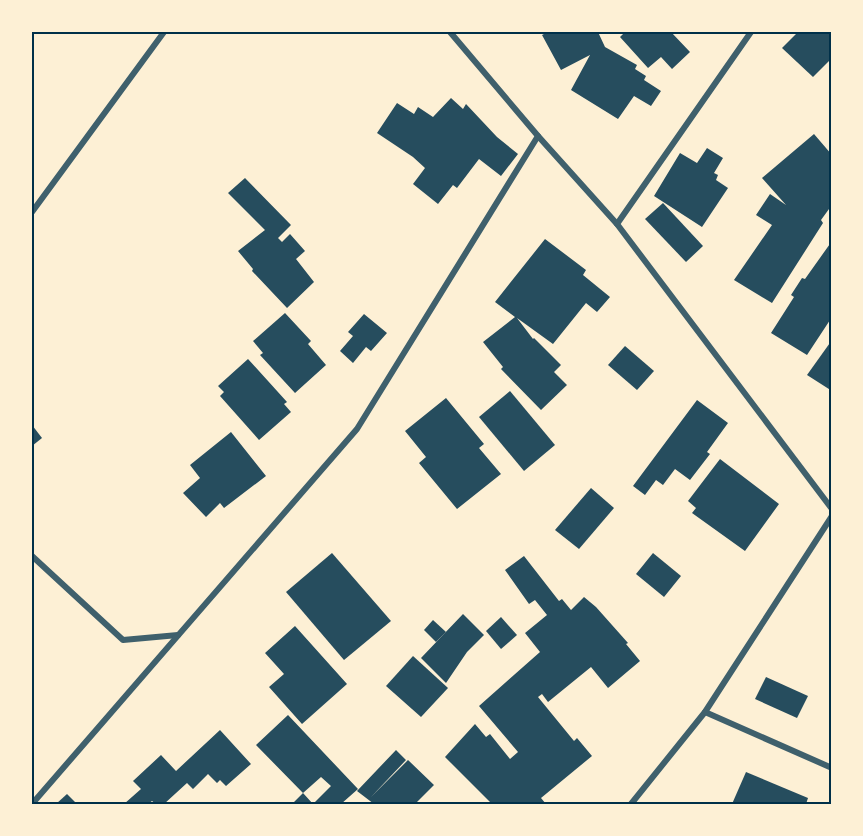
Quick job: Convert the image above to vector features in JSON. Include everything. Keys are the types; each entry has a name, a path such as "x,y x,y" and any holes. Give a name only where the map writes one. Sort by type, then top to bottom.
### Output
{"street":[{"path":"32,212 164,32"},
{"path":"450,32 538,136 617,224 831,509"},
{"path":"617,224 751,32"},
{"path":"32,804 357,429 538,136"},
{"path":"631,804 705,712 831,516"},
{"path":"32,556 123,640 179,635"},
{"path":"705,712 831,768"}],"building":[{"path":"548,32 598,32 605,47 637,65 635,69 646,76 644,80 661,91 651,106 634,96 618,119 571,90 590,55 561,70 542,35"},
{"path":"625,32 671,32 690,52 672,69 661,57 648,68 620,37"},
{"path":"798,32 832,32 832,58 813,77 782,48"},
{"path":"451,98 463,109 466,104 497,137 518,154 501,176 479,159 457,188 453,185 438,204 413,184 425,168 413,157 377,133 397,103 414,114 418,107 433,117"},
{"path":"814,134 832,155 832,211 829,209 821,220 823,223 772,303 734,280 772,225 756,215 770,194 786,205 762,178"},
{"path":"707,148 723,158 714,173 718,175 716,180 728,188 702,227 654,196 680,153 697,163"},
{"path":"245,178 291,225 278,238 282,242 290,234 305,251 296,259 314,282 287,308 252,271 253,269 238,251 265,230 228,193"},
{"path":"663,203 703,246 686,262 645,219"},
{"path":"545,239 586,270 583,275 610,297 597,312 586,303 553,344 517,318 533,339 561,365 554,372 567,385 541,410 501,369 503,367 483,342 515,317 495,302"},
{"path":"832,241 832,317 807,355 771,333 794,297 791,295 802,278 805,279"},
{"path":"285,313 311,341 308,344 326,365 295,393 260,355 263,353 253,341"},
{"path":"364,314 387,333 371,351 366,347 353,363 340,351 353,336 348,332"},
{"path":"832,340 832,391 807,375"},
{"path":"625,346 654,371 637,390 608,365"},
{"path":"248,359 287,402 284,404 291,412 259,440 220,396 224,392 218,386"},
{"path":"510,391 555,445 524,471 479,417"},
{"path":"446,398 484,444 479,448 501,474 457,509 419,463 426,457 405,431"},
{"path":"697,400 728,423 707,452 710,454 690,480 675,469 663,485 656,480 645,495 633,486"},
{"path":"32,425 42,438 32,446"},
{"path":"231,432 266,476 224,508 220,503 206,517 183,493 200,478 190,465"},
{"path":"720,459 779,504 745,551 692,513 696,508 688,501"},
{"path":"591,488 614,508 579,549 555,530"},
{"path":"332,553 391,621 344,660 286,592"},
{"path":"653,553 681,576 664,597 636,574"},
{"path":"524,556 559,601 562,599 571,610 584,597 596,607 628,643 626,644 640,661 608,688 591,667 548,702 542,694 538,697 574,741 577,738 592,756 541,798 546,804 492,804 445,757 475,724 486,737 490,734 510,759 518,752 479,706 540,652 525,633 547,615 535,600 529,604 505,570"},
{"path":"463,614 484,635 467,652 446,683 421,658"},
{"path":"501,617 517,635 501,649 486,631"},
{"path":"433,620 446,632 436,642 424,630"},
{"path":"295,626 347,684 302,724 269,687 284,674 265,653"},
{"path":"413,656 448,688 421,717 386,686"},
{"path":"766,677 808,696 797,718 755,699"},
{"path":"288,715 358,789 341,804 313,804 331,786 321,777 303,793 256,745"},
{"path":"220,730 251,764 226,786 220,780 217,783 208,774 193,789 187,783 164,804 156,804 152,801 148,804 124,804 141,789 133,781 161,755 176,771"},
{"path":"396,750 406,760 371,797 408,760 434,785 415,804 374,804 357,791"},
{"path":"746,772 808,798 806,804 732,804"},
{"path":"303,793 313,804 294,804"},
{"path":"67,794 77,804 56,804"}]}
